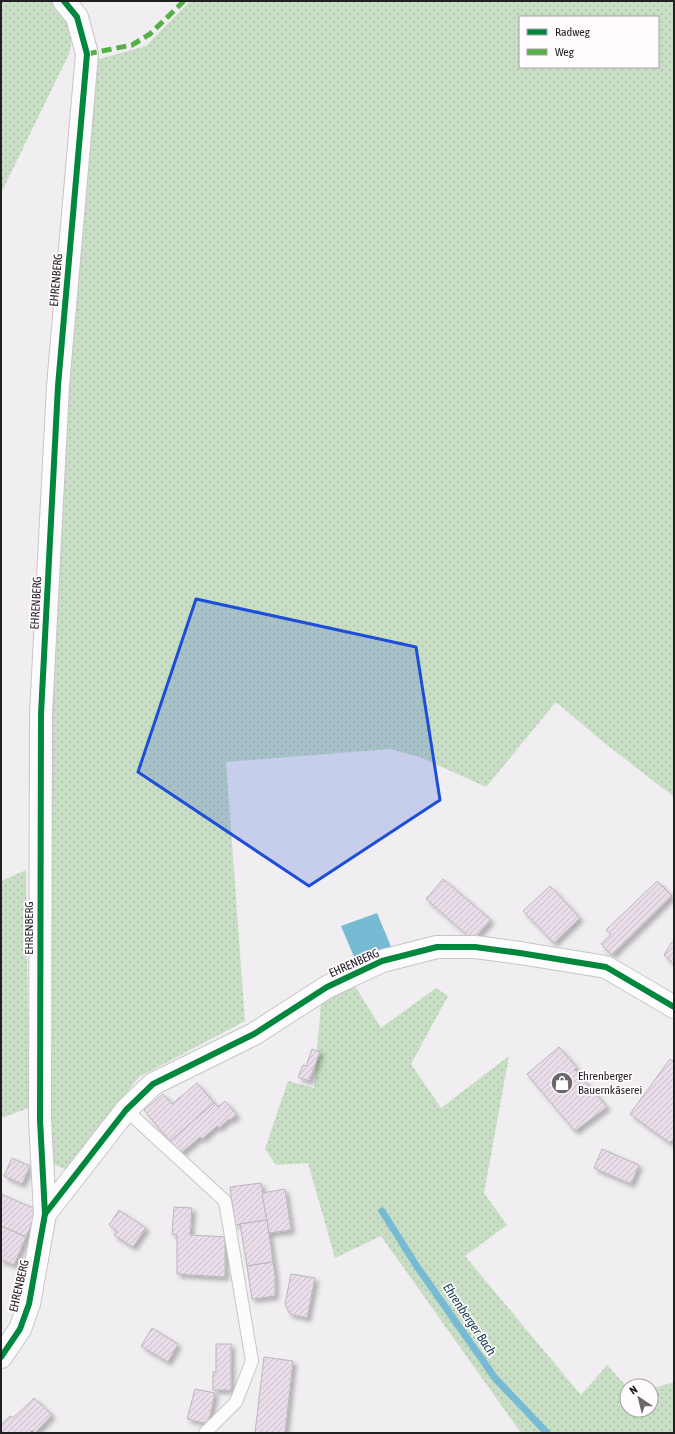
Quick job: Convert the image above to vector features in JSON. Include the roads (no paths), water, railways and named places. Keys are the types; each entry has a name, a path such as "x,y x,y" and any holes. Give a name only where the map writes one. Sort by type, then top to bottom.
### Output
{"street":[{"name":"EHRENBERG","path":"1,1357 20,1329 29,1304 45,1214 40,1120 40,714 58,386 87,54 77,17 64,1"},
{"name":"EHRENBERG","path":"45,1214 126,1110 153,1084 254,1034 328,987 382,961 437,947 475,947 606,967 674,1006"}],"lane":[{"path":"126,1110 224,1201 252,1361 236,1402 205,1433"}],"water":[{"path":"377,913 392,949 357,964 341,926"}],"waterway":[{"name":"Ehrenberger Bach","path":"382,1211 416,1265 495,1378 547,1433"}],"place":[{"name":"Ehrenberger Bauernkäserei","path":"562,1083"}]}
